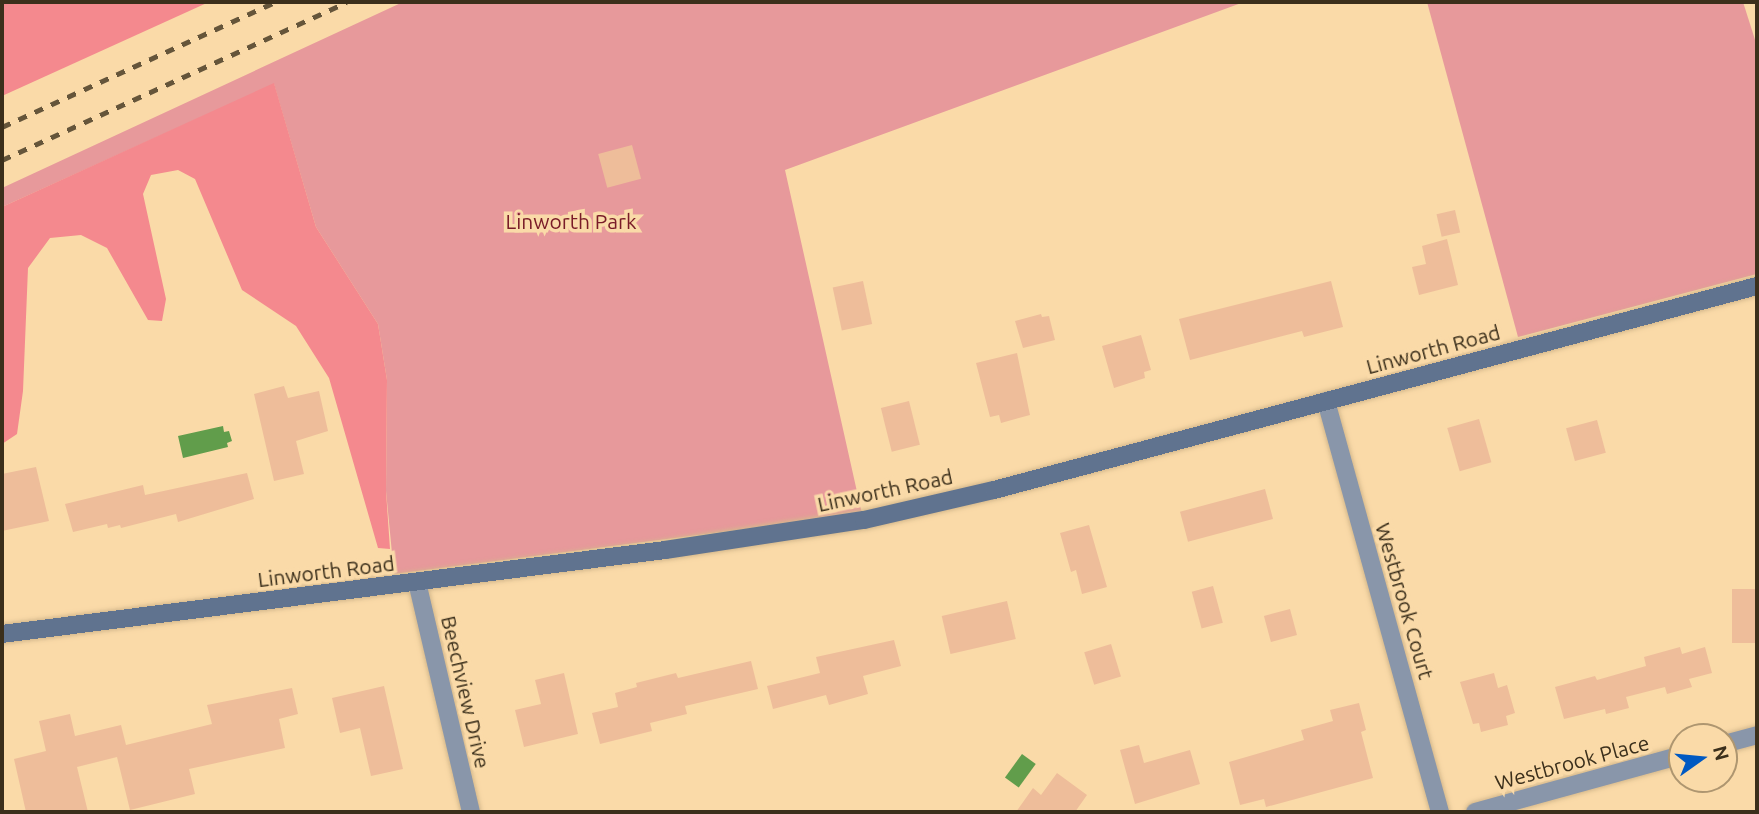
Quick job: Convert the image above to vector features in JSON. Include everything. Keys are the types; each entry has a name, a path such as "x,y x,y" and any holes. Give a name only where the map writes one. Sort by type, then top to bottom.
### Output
{"main road":[{"name":"Linworth Road","path":"2,634 666,550 864,520 994,490 1757,286"}],"street":[{"name":"Westbrook Court","path":"1326,401 1440,812"},
{"name":"Beechview Drive","path":"417,582 471,812"},
{"path":"1738,740 1757,735"},
{"name":"Westbrook Place","path":"1475,812 1668,759"}],"green space":[{"name":"Linworth Park","path":"403,2 1244,2 785,170 862,514 394,574 386,491 387,380 378,324 316,227 274,84 2,207 2,188"},
{"path":"1427,2 1743,2 1757,46 1757,274 1518,337"}],"shaded area":[{"path":"2,2 209,2 2,96"},
{"path":"274,83 316,227 378,324 387,380 386,491 390,549 378,548 329,378 296,326 242,290 195,179 178,170 151,175 143,194 166,299 162,321 148,320 107,248 81,235 50,238 28,268 23,391 17,434 2,444 2,207"},
{"path":"223,426 224,432 229,431 232,441 227,443 228,447 183,458 178,436"},
{"path":"1022,754 1036,764 1019,787 1005,777"}],"building":[{"path":"632,145 641,179 607,188 598,154"},
{"path":"1455,210 1460,232 1442,237 1436,214"},
{"path":"1447,239 1458,285 1419,295 1412,267 1426,264 1422,246"},
{"path":"863,281 872,324 842,330 833,287"},
{"path":"1331,281 1343,327 1304,337 1302,331 1190,360 1179,319"},
{"path":"1041,314 1042,317 1049,316 1055,340 1023,348 1015,321"},
{"path":"1141,335 1151,370 1144,372 1145,378 1114,388 1102,346"},
{"path":"1017,353 1030,415 1001,423 999,415 990,417 976,363"},
{"path":"284,386 288,398 319,391 328,431 296,441 304,474 274,481 254,394"},
{"path":"909,401 920,445 892,452 881,408"},
{"path":"1479,419 1491,462 1460,471 1447,428"},
{"path":"1597,420 1606,453 1575,461 1566,428"},
{"path":"36,467 49,521 2,531 2,474"},
{"path":"247,473 254,499 178,522 176,514 121,528 120,525 108,528 107,524 73,532 65,504 143,485 145,495"},
{"path":"1265,489 1273,519 1188,542 1180,512"},
{"path":"1089,525 1107,587 1082,594 1076,570 1071,572 1060,533"},
{"path":"1213,586 1223,623 1202,628 1192,592"},
{"path":"1732,589 1757,589 1757,643 1732,643"},
{"path":"1007,601 1016,639 950,654 942,616"},
{"path":"1290,609 1297,635 1271,642 1264,616"},
{"path":"894,640 901,666 863,676 868,694 829,705 826,695 773,709 767,686 820,673 816,657"},
{"path":"1111,644 1121,677 1094,685 1084,652"},
{"path":"1680,647 1682,654 1705,647 1712,673 1689,679 1692,687 1667,694 1665,687 1626,697 1629,708 1606,714 1605,709 1564,719 1555,687 1595,676 1597,680 1646,666 1644,657"},
{"path":"751,661 758,689 685,706 687,714 650,723 652,731 600,744 592,713 618,707 615,693 637,687 636,683 676,673 678,678"},
{"path":"564,673 578,734 524,747 515,710 541,704 535,680"},
{"path":"1494,673 1498,688 1507,685 1515,713 1506,716 1508,725 1481,732 1479,723 1473,724 1460,682"},
{"path":"384,686 403,769 371,776 360,728 340,733 332,698"},
{"path":"292,688 298,714 279,719 285,748 189,769 195,794 130,810 117,757 77,767 88,812 26,812 14,759 46,751 39,721 70,714 75,736 121,725 126,745 212,724 207,705"},
{"path":"1359,703 1366,730 1361,732 1373,778 1266,807 1264,799 1240,805 1229,762 1304,740 1301,730 1333,721 1330,710"},
{"path":"1139,745 1144,763 1190,750 1200,784 1135,804 1120,750"},
{"path":"1057,773 1087,795 1075,812 1016,812 1033,788 1041,795"}],"railway":[{"path":"2,127 275,2"},
{"path":"2,160 347,2"}]}
